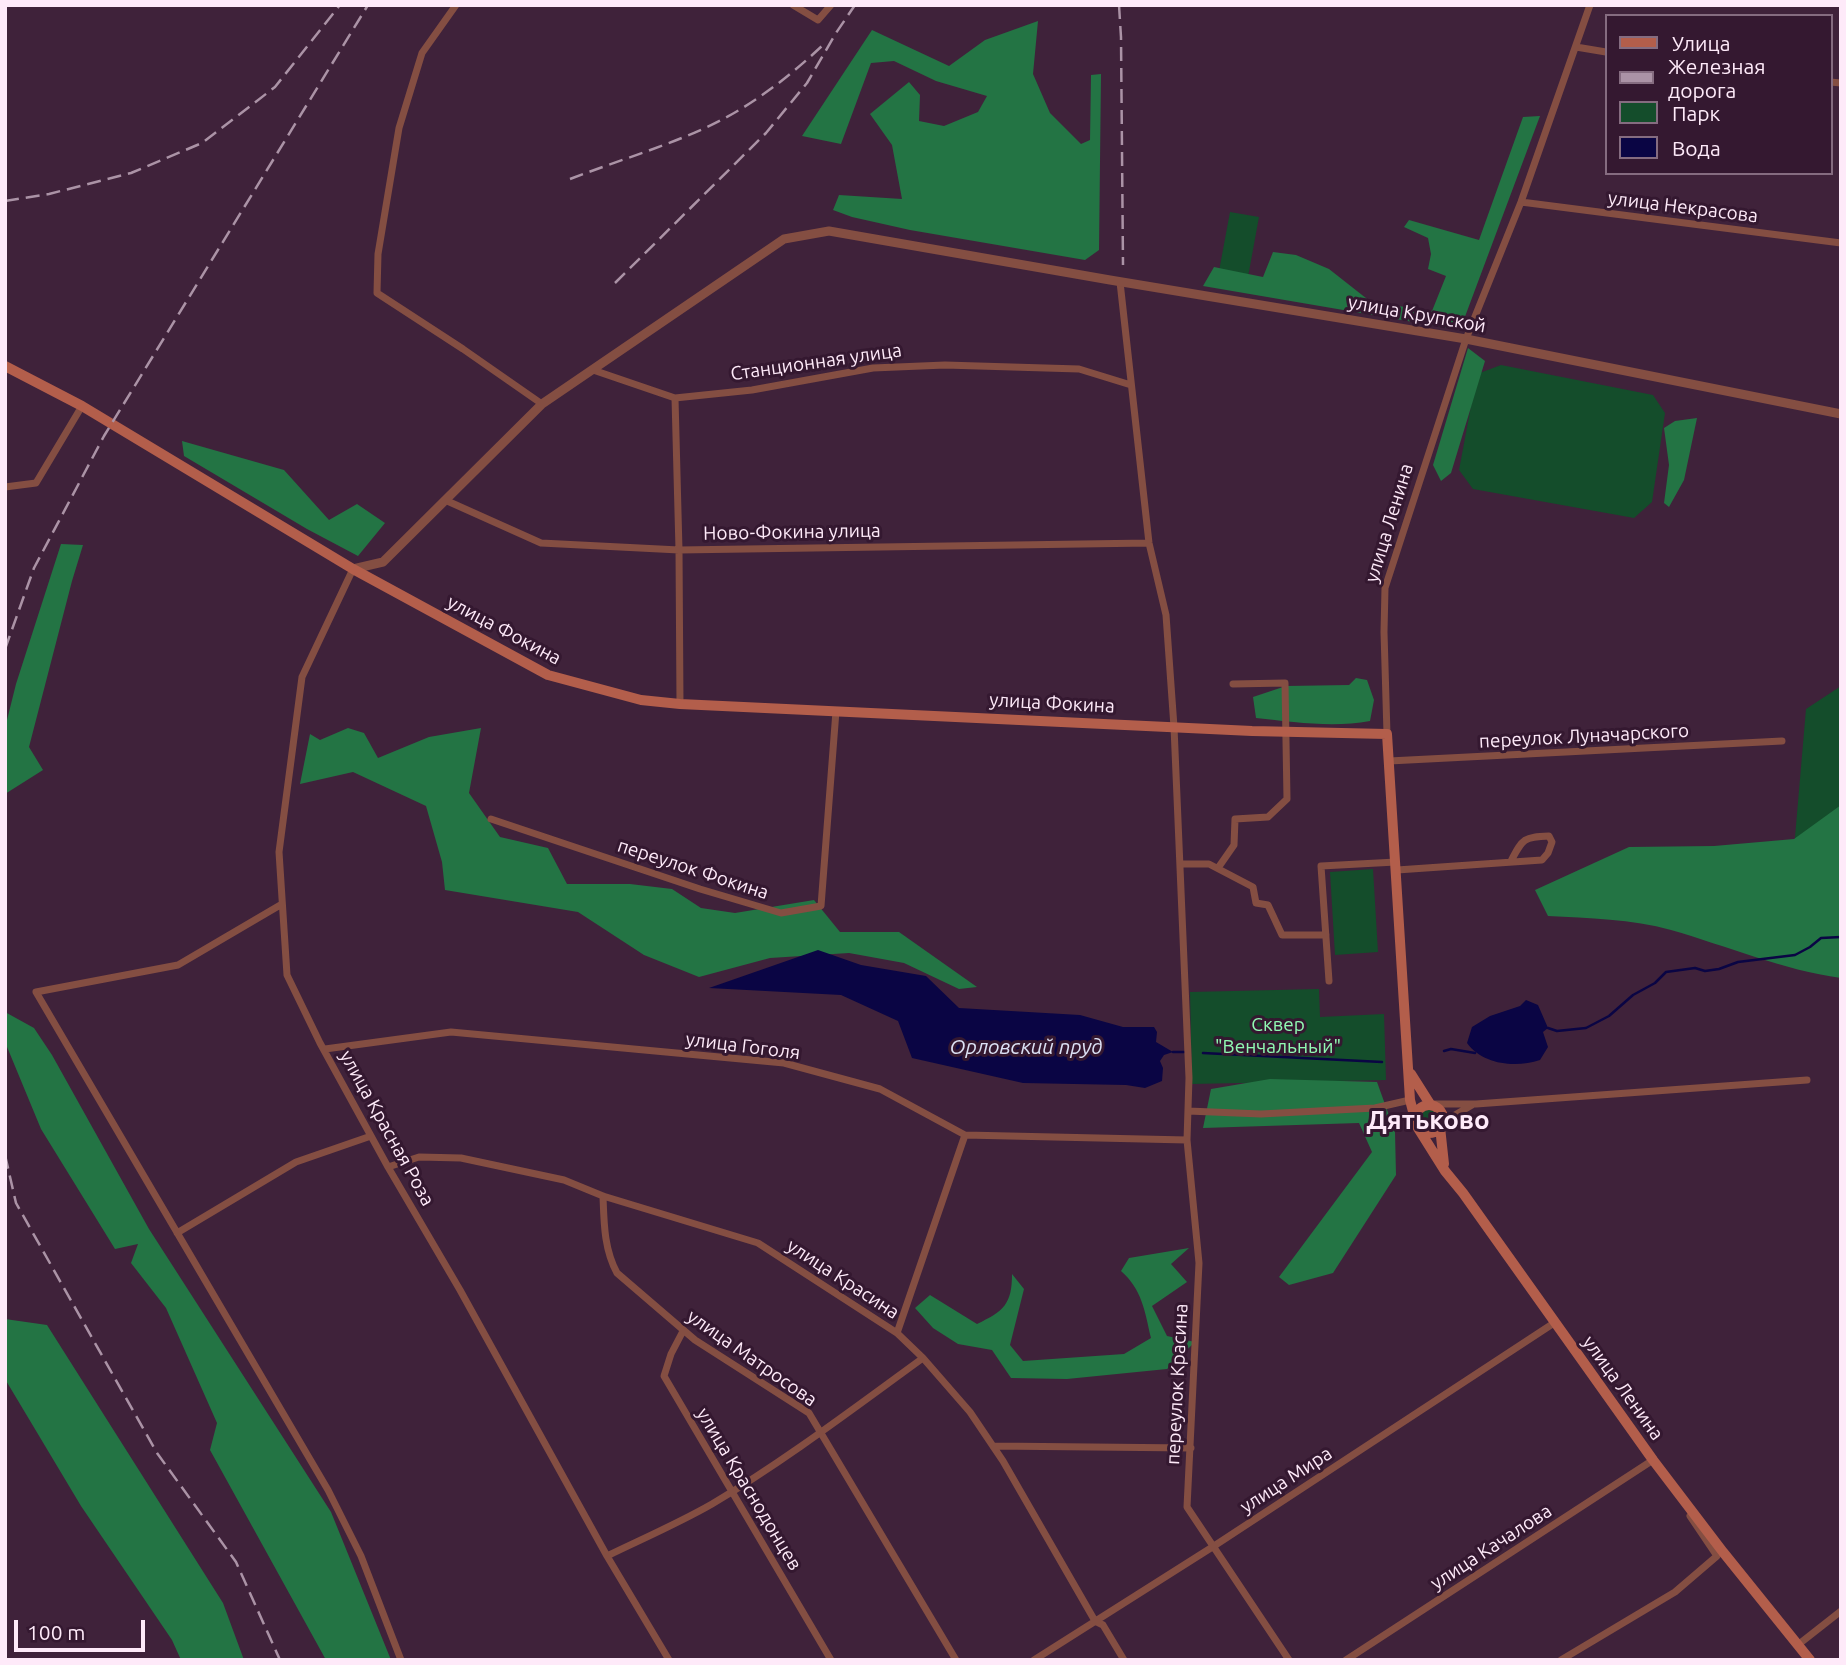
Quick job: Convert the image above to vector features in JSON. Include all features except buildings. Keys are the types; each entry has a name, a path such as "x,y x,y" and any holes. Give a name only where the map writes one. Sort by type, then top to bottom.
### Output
{"main road":[{"name":"улица Фокина","path":"5,366 82,406 353,569 548,675 641,700 1174,727 1387,734"},
{"name":"улица Ленина","path":"1387,734 1410,1100 1416,1124 1445,1171 1653,1460 1810,1660"},
{"path":"1409,1070 1430,1104 1441,1110 1441,1152 1445,1171"},
{"path":"1430,1104 1421,1107 1416,1124 1429,1133 1442,1125"}],"street":[{"path":"456,5 422,53 399,128 378,254 377,293 542,404"},
{"path":"793,5 818,20 831,5"},
{"name":"улица Ленина","path":"1387,734 1385,588 1466,339 1521,202 1590,5"},
{"path":"1576,47 1604,52"},
{"name":"улица Некрасова","path":"1521,202 1841,243"},
{"name":"улица Крупской","path":"593,370 784,239 830,231 1466,339 1841,414"},
{"path":"1120,282 1149,543 1166,615 1180,864 1209,864 1253,887 1256,903 1268,905 1282,935 1326,935"},
{"name":"Станционная улица","path":"593,370 675,398 752,390 873,368 945,365 1079,369 1130,385"},
{"path":"353,569 383,562 542,404 593,370"},
{"path":"675,398 680,704"},
{"path":"5,487 36,483 82,406"},
{"name":"Ново-Фокина улица","path":"444,500 541,543 679,550 1149,543"},
{"name":"улица Красная Роза","path":"353,569 302,677 279,852 287,975 320,1043 388,1167 460,1290 607,1556 669,1660"},
{"path":"1218,868 1234,845 1235,820 1268,817 1287,799 1285,683 1233,684"},
{"name":"переулок Фокина","path":"491,819 699,889 780,913 821,905 836,710"},
{"name":"переулок Луначарского","path":"1388,761 1782,741"},
{"path":"1329,981 1321,866 1472,866 1542,860 1552,842 1549,836 1528,837 1521,842 1511,861"},
{"name":"переулок Красина","path":"1180,864 1189,1078 1187,1140 1199,1263 1187,1507 1289,1660"},
{"path":"282,904 178,965 36,992 328,1490 361,1556 401,1660"},
{"name":"улица Гоголя","path":"325,1049 451,1031 784,1063 880,1088 965,1135 1187,1140"},
{"path":"1430,1104 1476,1104 1807,1080"},
{"path":"1188,1111 1261,1114 1375,1108 1410,1100"},
{"path":"1442,1125 1476,1104"},
{"path":"897,1333 965,1135"},
{"path":"177,1233 296,1162 371,1136"},
{"name":"улица Красина","path":"388,1167 419,1157 461,1158 564,1180 603,1196 758,1243 897,1333 923,1358 970,1412 993,1446 1095,1621 1102,1625 1124,1660"},
{"name":"улица Матросова","path":"603,1196 604,1230 609,1259 617,1273 684,1331 809,1413 956,1660"},
{"name":"улица Мира","path":"1034,1660 1214,1546 1554,1323"},
{"name":"улица Краснодонцев","path":"684,1331 671,1354 664,1376 831,1660"},
{"path":"607,1556 710,1505 821,1432 923,1358"},
{"path":"993,1446 1191,1448"},
{"name":"улица Качалова","path":"1346,1660 1653,1460"},
{"path":"1561,1660 1675,1592 1717,1556 1690,1516 1694,1514"},
{"path":"1799,1644 1841,1611"}],"green space":[{"path":"1038,21 1033,74 1050,113 1081,144 1090,140 1091,75 1101,74 1099,250 1085,260 910,230 833,210 839,195 902,199 892,145 870,114 909,82 920,95 919,121 944,126 978,112 987,96 936,81 894,61 871,63 841,144 802,136 872,30 949,66 985,40"},
{"path":"1540,116 1460,330 1203,286 1214,267 1263,277 1273,252 1296,255 1329,269 1371,302 1432,311 1446,276 1428,269 1431,254 1428,238 1404,227 1409,220 1479,240 1523,117"},
{"path":"1230,212 1259,217 1248,277 1219,271"},
{"path":"1468,348 1485,361 1451,473 1441,481 1433,465"},
{"path":"1501,365 1653,395 1665,413 1652,502 1634,518 1473,489 1459,470 1477,374"},
{"path":"1697,418 1684,480 1669,507 1664,503 1669,465 1664,428 1675,421"},
{"path":"182,441 284,470 329,520 357,504 385,523 358,556 184,456"},
{"path":"61,544 83,545 29,747 43,770 5,794 5,728 16,684"},
{"path":"1356,678 1367,680 1374,700 1370,721 1327,724 1256,718 1253,697 1286,686 1349,685"},
{"path":"1841,686 1841,918 1787,930 1806,709"},
{"path":"348,728 364,733 378,758 429,737 481,728 469,793 500,837 548,848 567,884 630,884 672,889 701,908 735,913 814,900 840,932 899,932 977,987 959,989 904,963 849,953 770,958 699,977 644,955 578,912 445,890 442,862 426,806 353,772 300,784 310,734 320,740"},
{"path":"1841,805 1841,978 1776,964 1656,926 1548,916 1535,890 1629,847 1714,846 1794,839"},
{"path":"1373,869 1378,952 1335,955 1330,872"},
{"name":"Сквер \"Венчальный\"","path":"1319,989 1320,1017 1384,1014 1386,1080 1192,1084 1190,992"},
{"path":"5,1012 34,1028 52,1055 149,1229 331,1512 391,1660 326,1660 210,1450 217,1423 166,1308 131,1263 138,1244 115,1249 41,1129 5,1042"},
{"path":"1270,1079 1377,1082 1395,1132 1396,1175 1333,1273 1289,1285 1279,1277 1372,1152 1359,1123 1203,1128 1211,1089"},
{"path":"1429,1110 1435,1113 1438,1119 1435,1125 1429,1128 1423,1125 1420,1119 1423,1113"},
{"path":"1189,1248 1171,1264 1187,1282 1152,1306 1167,1336 1195,1342 1167,1369 1067,1379 1011,1378 992,1350 958,1344 933,1328 915,1308 930,1295 977,1324 1005,1305 1010,1293 1012,1274 1024,1289 1010,1345 1023,1361 1124,1354 1151,1338 1138,1293 1121,1271 1129,1258"},
{"path":"5,1319 47,1325 223,1603 244,1660 181,1660 172,1640 81,1506 5,1379"}],"water":[{"name":"Орловский пруд","path":"818,950 861,965 926,976 959,1008 1080,1015 1123,1027 1154,1027 1157,1032 1156,1042 1173,1052 1164,1055 1160,1061 1163,1068 1162,1081 1145,1088 1126,1085 1023,1083 912,1058 898,1021 841,995 709,988"},
{"path":"1526,1000 1538,1005 1548,1028 1543,1032 1548,1047 1540,1060 1521,1064 1500,1063 1482,1056 1467,1043 1472,1027 1490,1016 1520,1006"}],"waterway":[{"path":"1548,1028 1557,1031 1586,1028 1609,1016 1666,972 1695,968 1705,971 1738,962 1795,955 1821,938 1841,937"},
{"path":"1444,1051 1451,1049 1475,1053"},
{"path":"1173,1052 1184,1052"},
{"path":"1203,1053 1382,1062"}],"railway":[{"path":"5,201 49,194 131,173 202,143 275,87 340,5"},
{"path":"5,649 34,568 104,436 368,5"},
{"path":"615,283 766,133 807,83 855,5"},
{"path":"1119,5 1123,265"},
{"path":"570,179 672,142 721,120 767,91 823,45"},
{"path":"5,1155 16,1203 157,1453 236,1562 280,1660"}],"district":[{"name":"Дятьково","path":"1428,1120"}]}
